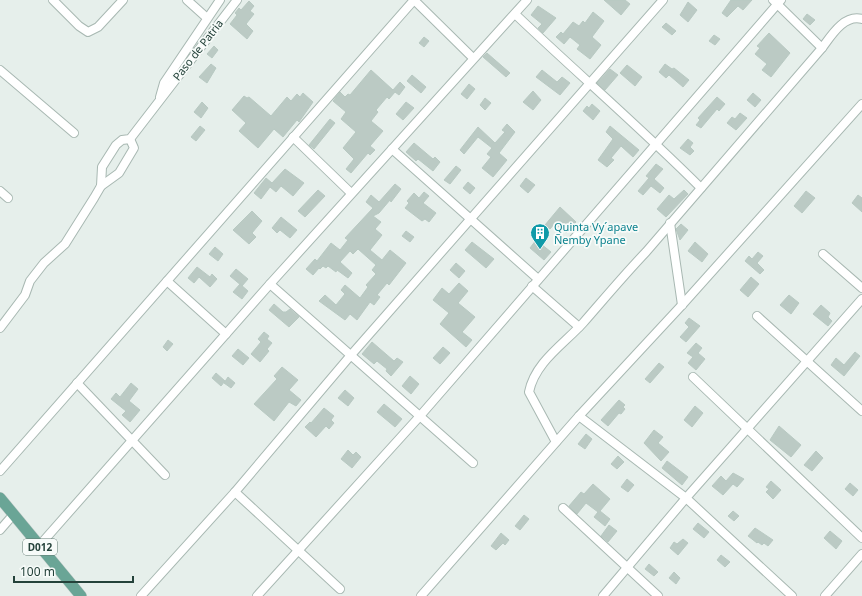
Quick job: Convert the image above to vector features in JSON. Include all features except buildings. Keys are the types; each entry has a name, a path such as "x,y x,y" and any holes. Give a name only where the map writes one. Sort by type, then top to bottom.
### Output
{"main road":[{"name":"D012","path":"0,498 80,596"}],"street":[{"path":"53,0 79,26 88,32 98,27 123,0"},
{"path":"187,0 207,18"},
{"name":"Paso de Patria","path":"159,101 164,83 220,0"},
{"name":"Paso de Patria","path":"0,328 25,295 30,282 44,264 65,244 100,186 101,172 104,162 116,145 122,140 130,139 237,0"},
{"path":"0,471 414,0 473,58"},
{"path":"39,546 270,284 473,58 528,0"},
{"path":"140,596 235,492 351,355 663,0"},
{"path":"257,596 420,416 657,143 777,1 822,48"},
{"path":"516,14 590,84 657,143 701,188"},
{"path":"556,442 529,392 530,384 546,359 579,327 616,283 646,252 822,48 840,25 853,19 862,19"},
{"path":"0,70 74,133"},
{"path":"421,596 579,416 682,305 862,104"},
{"path":"293,136 351,194"},
{"name":"Paso de Patria","path":"100,186 115,177 122,168 134,148 130,139"},
{"path":"392,149 538,279"},
{"path":"0,191 8,198"},
{"path":"670,223 682,305"},
{"path":"823,254 862,288"},
{"path":"166,281 226,334"},
{"path":"270,284 473,463"},
{"path":"532,286 579,327"},
{"path":"603,596 627,566 748,429 806,360 862,299"},
{"path":"757,316 862,411"},
{"path":"693,377 862,538"},
{"path":"77,383 165,475"},
{"path":"579,416 686,498 792,596"},
{"path":"235,492 297,552 340,589"},
{"path":"562,508 658,596"},
{"path":"0,530 14,515"},
{"path":"825,596 862,554"}],"place":[{"name":"Quinta Vy´apave Ñemby Ypane","path":"540,250"}]}
